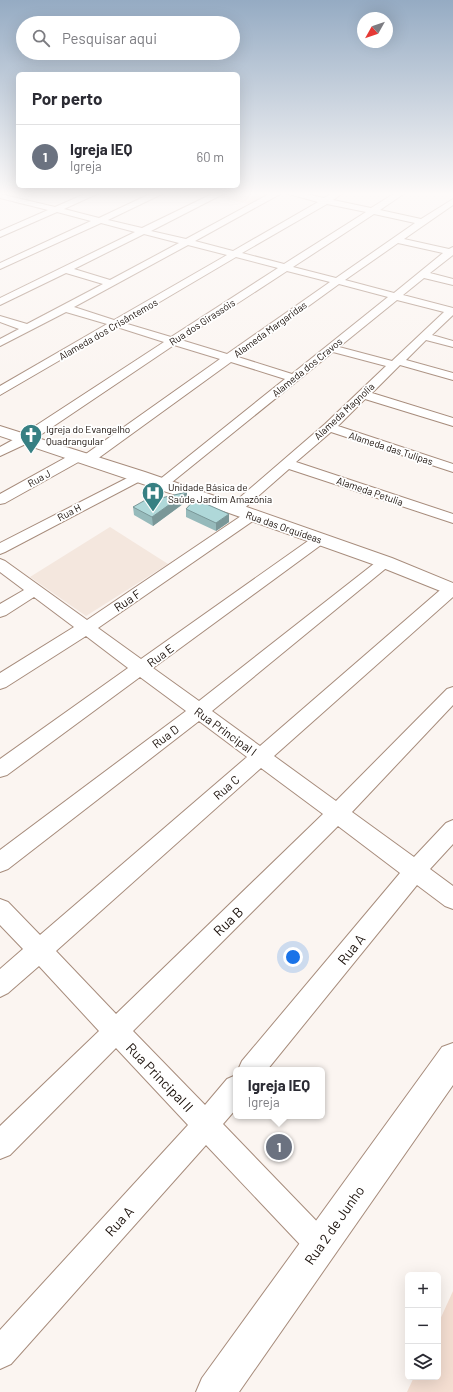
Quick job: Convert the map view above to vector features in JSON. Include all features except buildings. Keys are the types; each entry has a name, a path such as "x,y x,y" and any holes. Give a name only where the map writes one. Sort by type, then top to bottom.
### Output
{"street":[{"path":"0,266 18,258"},
{"path":"0,302 90,258"},
{"path":"0,343 159,258"},
{"name":"Alameda dos Crisântemos","path":"0,391 229,258"},
{"path":"251,258 452,311"},
{"name":"Rua dos Girassóis","path":"0,452 25,439 300,258"},
{"name":"Alameda Margaridas","path":"82,458 230,358 370,258"},
{"name":"Alameda dos Cravos","path":"161,484 395,296 445,258"},
{"path":"66,270 111,283"},
{"path":"424,275 453,282"},
{"path":"7,287 21,292"},
{"path":"64,308 294,378"},
{"name":"Alameda Magnolia","path":"244,512 288,464 329,427 362,394 426,337 452,311"},
{"path":"0,319 28,328"},
{"path":"426,337 453,344"},
{"path":"331,348 453,377"},
{"path":"362,394 453,422"},
{"name":"Alameda das Tulipas","path":"329,427 453,468"},
{"name":"Rua das Orquideas","path":"0,431 244,512 385,562 452,589"},
{"name":"Rua J","path":"0,500 82,458"},
{"name":"Alameda Petulia","path":"288,464 453,519"},
{"name":"Rua H","path":"0,549 138,476"},
{"name":"Rua F","path":"0,682 86,628 244,512"},
{"name":"Rua E","path":"0,769 320,539"},
{"name":"Rua D","path":"0,862 199,711 385,562"},
{"name":"Rua Principal I","path":"0,564 453,899"},
{"name":"Rua C","path":"0,985 452,589"},
{"path":"0,611 35,590"},
{"name":"Rua B","path":"0,1145 338,814 453,694"},
{"name":"Rua A","path":"253,1067 415,870 453,829"},
{"name":"Rua Principal II","path":"0,909 320,1245"},
{"name":"Rua 2 de Junho","path":"216,1392 453,1058"},
{"name":"Rua A","path":"0,1354 206,1125 233,1092"}],"shaded area":[{"path":"110,527 168,564 86,616 30,577"},
{"path":"453,1291 453,1392 407,1392 413,1380 441,1380 441,1317"}],"place":[{"name":"Igreja do Evangelho Quadrangular","path":"31,454"},
{"name":"Unidade Básica de Saúde Jardim Amazônia","path":"153,512"},
{"name":"Igreja IEQ","path":"279,1147"}]}
